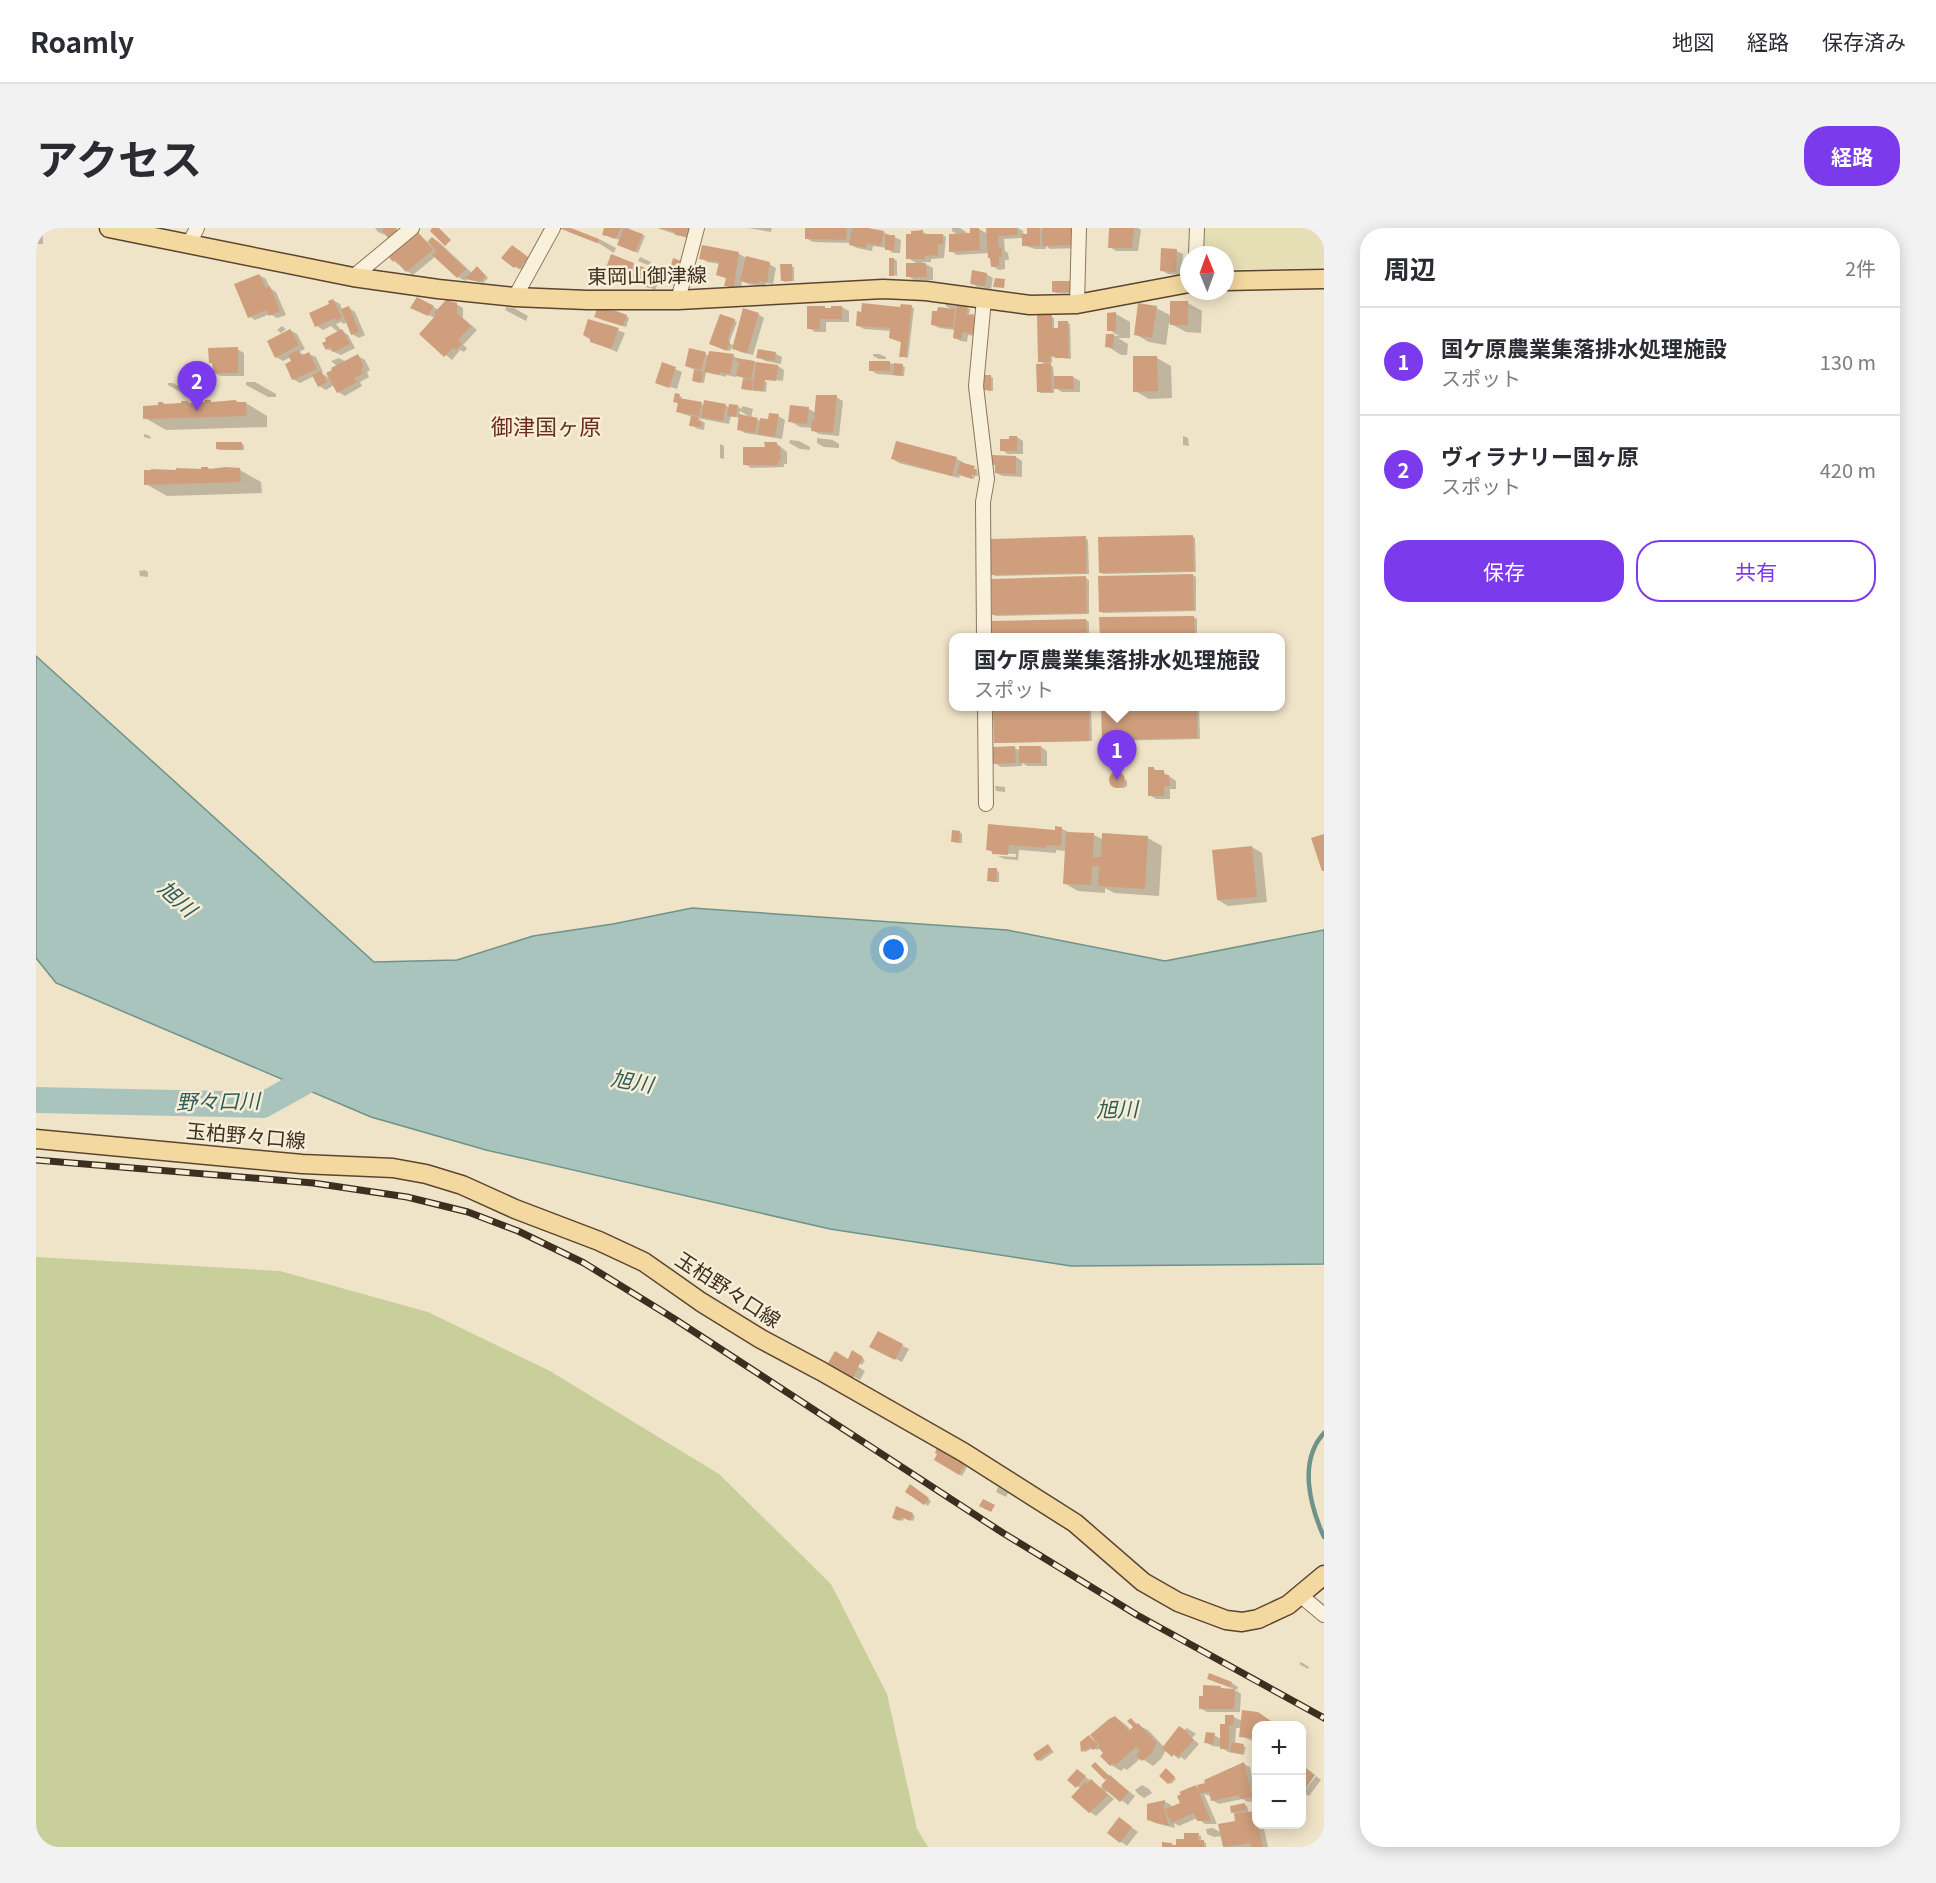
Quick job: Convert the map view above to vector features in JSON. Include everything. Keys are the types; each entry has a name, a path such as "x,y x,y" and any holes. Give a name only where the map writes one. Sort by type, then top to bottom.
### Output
{"main road":[{"name":"東岡山御津線","path":"109,228 193,236 353,277 515,297 678,300 883,289 926,291 1030,305 1077,304 1180,285"},
{"path":"1234,281 1324,279"},
{"name":"玉柏野々口線","path":"36,1139 302,1164 393,1168 426,1174 462,1185 515,1209 599,1241 644,1262 701,1302 761,1339 822,1371 963,1452 1075,1523 1143,1582 1178,1602 1226,1620 1242,1622 1276,1612 1324,1575"}],"street":[{"path":"353,277 412,228"},
{"path":"515,297 553,228"},
{"path":"678,300 697,228"},
{"path":"1077,304 1079,228"},
{"path":"1196,246 1197,228"},
{"path":"984,299 976,386 987,479 983,502 984,633"},
{"path":"985,711 986,804"},
{"path":"1300,1595 1324,1615"}],"shaded area":[{"path":"1197,228 1324,228 1324,268 1234,270 1234,246 1199,246"}],"green space":[{"path":"36,1257 280,1271 428,1312 550,1371 719,1474 831,1584 887,1694 917,1829 928,1847 36,1847"}],"water":[{"name":"旭川","path":"36,656 374,962 457,960 533,936 613,924 692,908 1007,930 1165,961 1324,930 1324,1264 1071,1266 830,1229 486,1150 371,1117 56,983 36,958"}],"building":[{"path":"396,228 398,231 388,238 382,230"},
{"path":"432,228 439,228 451,240 445,246 430,231"},
{"path":"559,228 571,228 599,239 597,243"},
{"path":"604,228 621,228 616,238 602,235"},
{"path":"624,228 643,234 635,252 617,245"},
{"path":"660,228 689,228 687,237 675,235 675,232"},
{"path":"805,228 847,228 846,240 805,239"},
{"path":"852,228 884,231 881,246 867,243 866,248 849,245"},
{"path":"970,228 979,228 980,250 949,252 949,234 970,233"},
{"path":"986,228 1017,228 1018,235 998,236 999,248 1002,247 999,266 991,267 990,258 988,258"},
{"path":"1027,228 1040,228 1040,246 1022,246 1022,234 1027,234"},
{"path":"1042,228 1072,228 1072,245 1042,246"},
{"path":"1109,228 1134,228 1132,248 1108,248"},
{"path":"923,230 923,234 943,234 943,244 938,244 938,255 925,256 925,259 906,259 906,234"},
{"path":"418,232 433,250 406,272 388,256"},
{"path":"885,235 895,235 894,250 885,250"},
{"path":"432,237 466,269 457,278 432,255 436,251 428,241"},
{"path":"512,245 528,257 519,269 501,258"},
{"path":"702,245 739,252 734,286 724,286 726,278 716,275 719,262 699,259"},
{"path":"1161,248 1177,249 1176,272 1160,271"},
{"path":"611,254 634,263 627,281 604,273"},
{"path":"746,256 770,262 767,282 759,281 759,284 740,281"},
{"path":"673,258 681,261 678,274 669,272"},
{"path":"889,258 894,258 894,276 889,276"},
{"path":"906,263 926,263 927,277 906,277"},
{"path":"780,264 792,264 792,281 781,281"},
{"path":"638,265 655,272 649,288 631,281"},
{"path":"477,266 486,276 480,282 465,279"},
{"path":"972,270 987,273 985,286 970,284"},
{"path":"694,272 703,274 701,285 692,283"},
{"path":"259,274 266,288 270,286 280,311 269,316 266,310 248,318 234,284"},
{"path":"995,278 1005,279 1004,288 993,287"},
{"path":"1052,281 1070,281 1070,292 1052,292"},
{"path":"417,297 434,306 428,316 410,308"},
{"path":"333,299 342,318 336,321 335,318 315,327 309,313 329,304 328,301"},
{"path":"446,300 457,303 457,313 471,326 458,340 462,344 456,350 454,347 444,357 419,334"},
{"path":"1170,301 1188,301 1188,325 1170,325"},
{"path":"862,303 900,307 901,304 912,305 906,357 899,357 901,342 889,338 890,328 856,326 857,311 861,312"},
{"path":"1138,303 1157,306 1152,338 1134,335"},
{"path":"957,304 968,306 966,315 974,314 973,317 976,318 974,334 962,332 961,340 953,338"},
{"path":"349,306 359,332 351,335 341,309"},
{"path":"807,306 831,308 831,306 842,306 842,319 820,319 820,329 807,329"},
{"path":"938,307 955,309 953,328 931,325 932,311 937,311"},
{"path":"743,308 759,313 747,353 732,349"},
{"path":"597,309 627,315 623,326 594,317"},
{"path":"1116,312 1116,331 1107,331 1107,313"},
{"path":"720,314 735,319 727,341 730,342 727,351 709,344"},
{"path":"1037,315 1052,315 1052,328 1058,328 1058,321 1068,321 1069,358 1050,356 1050,362 1038,362"},
{"path":"588,319 619,328 611,349 590,342 590,339 583,335"},
{"path":"290,329 299,345 275,358 267,341"},
{"path":"342,329 350,344 333,352 331,347 326,350 322,343 326,341 325,338"},
{"path":"1106,334 1114,334 1113,348 1105,347"},
{"path":"238,347 238,373 213,373 212,363 209,363 208,348"},
{"path":"689,348 706,352 701,370 685,366"},
{"path":"758,349 776,352 775,361 756,358"},
{"path":"299,350 301,356 309,352 317,369 292,380 285,364 291,361 288,355"},
{"path":"709,351 734,354 730,374 720,372 719,375 704,372"},
{"path":"358,354 364,367 361,368 363,373 354,378 357,382 337,393 326,373"},
{"path":"1133,356 1157,356 1158,391 1133,392"},
{"path":"736,358 755,361 751,379 736,376 739,362 735,361"},
{"path":"869,361 890,361 890,371 869,371"},
{"path":"662,362 676,367 669,388 655,383"},
{"path":"756,362 778,365 776,381 765,380 763,391 753,390"},
{"path":"894,363 903,364 902,376 893,375"},
{"path":"1051,363 1052,392 1037,392 1036,364"},
{"path":"694,370 703,372 701,383 692,381"},
{"path":"321,371 327,382 318,387 312,375"},
{"path":"984,375 991,375 991,391 984,390"},
{"path":"1054,376 1073,376 1074,389 1054,389"},
{"path":"743,379 753,380 752,390 741,389"},
{"path":"675,393 680,394 679,398 702,402 699,416 676,412 678,403 673,402"},
{"path":"816,395 837,395 833,433 811,431 812,420 815,421"},
{"path":"205,400 246,402 247,416 143,419 143,406 158,405 158,402 163,402 163,404 188,401 188,403 205,402"},
{"path":"704,400 726,404 723,421 701,417"},
{"path":"729,404 738,405 736,417 727,416"},
{"path":"790,405 809,407 807,424 788,422"},
{"path":"769,413 779,414 775,437 758,434 760,418 768,419"},
{"path":"739,414 758,418 755,433 737,430"},
{"path":"691,416 699,417 698,421 702,422 701,427 689,426"},
{"path":"1009,436 1017,436 1017,451 1000,451 1000,439 1009,439"},
{"path":"896,441 957,457 952,476 891,459"},
{"path":"216,442 242,442 242,450 216,449"},
{"path":"764,442 777,442 777,446 780,446 781,460 778,461 778,465 743,465 743,447 765,447"},
{"path":"992,455 1016,456 1016,474 995,473"},
{"path":"960,462 975,466 974,469 977,469 972,479 957,473"},
{"path":"201,467 208,467 208,469 240,468 241,482 144,485 144,470 201,469"},
{"path":"1193,535 1194,571 1099,573 1098,537"},
{"path":"1086,536 1086,573 991,575 991,539"},
{"path":"1193,574 1194,610 1099,612 1098,576"},
{"path":"1086,576 1087,613 992,615 991,579"},
{"path":"1194,616 1195,633 1100,633 1099,617"},
{"path":"1086,619 1087,633 991,633 991,621"},
{"path":"993,711 1089,711 1089,741 994,743"},
{"path":"1101,711 1197,711 1197,738 1102,740"},
{"path":"1015,746 1016,763 993,764 993,747"},
{"path":"1019,746 1041,746 1041,763 1019,763"},
{"path":"1148,767 1154,767 1154,770 1164,770 1164,775 1169,775 1170,786 1164,786 1164,796 1148,796"},
{"path":"1117,772 1123,774 1125,780 1123,786 1117,788 1111,786 1109,780 1111,774"},
{"path":"988,824 1055,830 1055,826 1062,827 1061,846 1046,845 1046,848 1009,845 1008,855 992,854 992,851 986,850"},
{"path":"952,830 960,831 959,842 951,842"},
{"path":"1066,832 1094,833 1093,857 1101,857 1102,833 1148,836 1145,889 1098,886 1099,866 1092,866 1091,885 1063,884"},
{"path":"1324,834 1324,871 1322,871 1311,838"},
{"path":"1252,846 1257,897 1217,900 1212,850"},
{"path":"988,868 997,868 996,882 987,881"},
{"path":"878,1331 903,1344 895,1360 869,1347"},
{"path":"852,1350 863,1357 853,1378 828,1363 835,1351 848,1359"},
{"path":"937,1447 965,1464 959,1475 934,1460"},
{"path":"910,1484 929,1498 924,1505 905,1492"},
{"path":"983,1499 995,1505 991,1512 979,1506"},
{"path":"896,1506 913,1513 910,1521 901,1517 900,1521 892,1518"},
{"path":"1209,1673 1232,1682 1230,1687 1207,1679"},
{"path":"1203,1685 1235,1689 1234,1709 1199,1709 1199,1696 1203,1696"},
{"path":"1242,1710 1258,1712 1271,1721 1252,1721 1252,1738 1239,1737"},
{"path":"1225,1715 1234,1715 1233,1725 1229,1725 1229,1749 1220,1749 1220,1724 1225,1724"},
{"path":"1115,1716 1129,1731 1133,1727 1127,1721 1131,1718 1157,1743 1151,1754 1142,1761 1136,1755 1140,1751 1136,1747 1116,1765 1114,1763 1110,1766 1100,1756 1103,1753 1098,1747 1100,1746 1090,1735"},
{"path":"1179,1726 1194,1740 1178,1757 1174,1754 1172,1757 1162,1748"},
{"path":"1206,1732 1215,1733 1213,1744 1204,1743"},
{"path":"1089,1735 1098,1746 1093,1750 1088,1744 1090,1747 1081,1752 1080,1742"},
{"path":"1232,1742 1244,1744 1242,1754 1230,1752"},
{"path":"1048,1744 1052,1750 1037,1761 1033,1754"},
{"path":"1095,1762 1109,1776 1105,1780 1091,1766"},
{"path":"1244,1762 1252,1797 1240,1799 1239,1795 1211,1801 1209,1792 1199,1793 1197,1785 1205,1783 1204,1780"},
{"path":"1166,1768 1175,1777 1168,1784 1159,1776"},
{"path":"1306,1768 1315,1775 1306,1788"},
{"path":"1077,1769 1086,1776 1076,1788 1067,1780"},
{"path":"1110,1775 1129,1792 1120,1802 1101,1786"},
{"path":"1091,1779 1108,1795 1089,1813 1071,1797"},
{"path":"1196,1785 1211,1821 1197,1821 1194,1813 1171,1823 1165,1809 1180,1803 1177,1796 1181,1794 1179,1792"},
{"path":"1165,1800 1164,1807 1169,1826 1147,1820 1147,1804"},
{"path":"1245,1803 1246,1810 1231,1813 1230,1806"},
{"path":"1252,1811 1252,1829 1259,1829 1263,1847 1251,1847 1250,1843 1223,1847 1218,1824 1235,1821 1234,1814"},
{"path":"1119,1817 1132,1827 1120,1843 1107,1833"},
{"path":"1184,1833 1199,1833 1198,1840 1204,1840 1204,1847 1162,1847 1162,1842 1176,1845 1176,1839 1184,1839"}],"waterway":[{"name":"野々口川","path":"36,1100 263,1105 328,1069"},
{"path":"1324,1433 1316,1444 1309,1470 1314,1512 1324,1537"}],"railway":[{"path":"36,1160 313,1183 407,1197 468,1212 518,1231 584,1263 673,1318 1003,1533 1137,1615 1324,1718"}],"place":[{"name":"ヴィラナリー国ヶ原","path":"197,411"},
{"name":"国ケ原農業集落排水処理施設","path":"1117,780"}],"district":[{"name":"御津国ヶ原","path":"546,427"}]}
